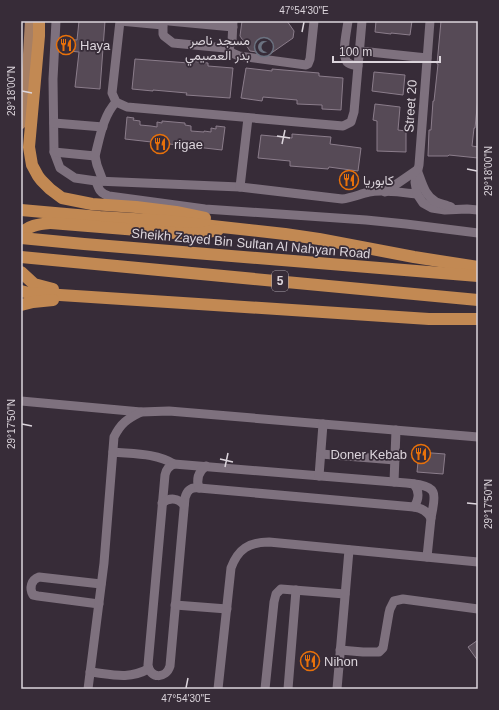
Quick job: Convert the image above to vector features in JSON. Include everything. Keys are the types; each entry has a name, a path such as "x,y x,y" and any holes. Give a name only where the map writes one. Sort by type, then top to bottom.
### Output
{"highway":[{"path":"39,21 30,147 32,165 38,176 50,189 62,198 92,204 136,207 183,214 204,218 230,227"},
{"path":"21,210 230,227 319,239 414,257 478,266"},
{"path":"21,235 22,232 34,225 51,223 189,234 204,233 230,227"},
{"name":"Sheikh Zayed Bin Sultan Al Nahyan Road","path":"21,238 478,276"},
{"name":"5","path":"21,257 478,300"},
{"path":"21,272 34,284 74,296"},
{"path":"21,291 29,293 429,319 478,319"},
{"path":"21,305 33,302 91,297"}],"main road":[{"path":"21,124 25,104 30,21"}],"street":[{"path":"56,21 53,80 54,152 60,168 75,178 100,181 240,187 342,199 370,192 417,194 423,202 432,208 445,210 478,210"},
{"path":"228,48 232,42 233,24 120,21 112,93 116,102 128,107 343,126 351,122 354,112 362,21"},
{"path":"165,22 162,30 164,36 173,43 228,48 232,53 239,56 306,65 310,59 314,21"},
{"path":"348,21 344,54 347,62 351,65 358,66"},
{"name":"Street 20","path":"417,194 415,182 419,165 430,21"},
{"path":"360,51 427,58"},
{"path":"116,102 111,107 103,127 96,156 100,181 99,189 104,194 205,209 366,220 478,234"},
{"path":"240,187 248,118"},
{"path":"54,123 103,127"},
{"path":"54,152 96,156"},
{"path":"385,192 418,170 423,187 429,196 437,202 455,209"},
{"path":"21,401 141,412 169,411 478,437"},
{"path":"88,689 104,564 114,437 124,422 141,412"},
{"path":"319,476 323,424"},
{"path":"394,482 396,430"},
{"path":"113,452 156,456 174,464"},
{"path":"321,454 395,460"},
{"path":"426,557 431,518 434,493 426,486 206,466 174,464 168,466 165,472 148,669 151,673 158,676 166,673 170,666 184,505 186,494 191,488 414,507 422,509 429,514 431,518"},
{"path":"199,488 198,477 206,466"},
{"path":"414,484 418,490 418,501 414,507"},
{"path":"162,503 166,500 176,499 184,505"},
{"path":"218,689 231,568 237,556 246,547 257,543 269,542 478,562"},
{"path":"337,689 348,550"},
{"path":"98,604 35,596 31,590 32,582 39,577 101,584"},
{"path":"265,689 276,594 281,589 345,594"},
{"path":"288,689 296,590"},
{"path":"340,650 379,652 383,648 389,613 394,601 403,599 478,609"},
{"path":"175,605 226,610"},
{"path":"90,672 127,676 138,674 148,669"}],"building":[{"path":"79,21 105,21 100,89 75,87 79,52 60,50 61,39 77,40"},
{"name":"مسجد ناصر بدر العصيمي","path":"242,21 287,21 294,31 293,38 270,54 250,51 240,36"},
{"path":"376,21 412,21 410,35 375,32"},
{"path":"441,21 478,21 478,98 472,146 478,147 478,158 449,155 428,156 429,130 431,130"},
{"path":"135,59 189,63 190,61 208,63 208,66 233,68 230,98 132,89"},
{"path":"246,68 272,71 272,69 319,73 319,76 343,78 341,110 322,109 322,105 297,104 297,100 263,97 262,101 241,98"},
{"path":"374,72 405,75 403,95 372,91"},
{"path":"375,104 400,107 398,130 406,131 406,152 377,151 377,121 373,120"},
{"path":"127,117 140,121 140,125 157,127 157,122 162,123 162,121 185,123 185,125 191,126 191,131 211,132 211,128 216,129 216,126 225,127 222,150 125,139"},
{"path":"292,134 331,137 330,144 361,148 358,171 329,167 328,169 290,166 290,161 258,158 261,135 292,138"},
{"path":"419,452 445,454 443,474 417,472"},
{"path":"478,640 478,661 468,647"}],"place":[{"name":"Haya","path":"66,45"},
{"name":"مسجد ناصر بدر العصيمي","path":"264,47"},
{"name":"rigae","path":"160,144"},
{"name":"كابوريا","path":"349,180"},
{"name":"Doner Kebab","path":"421,454"},
{"name":"Nihon","path":"310,661"}]}
